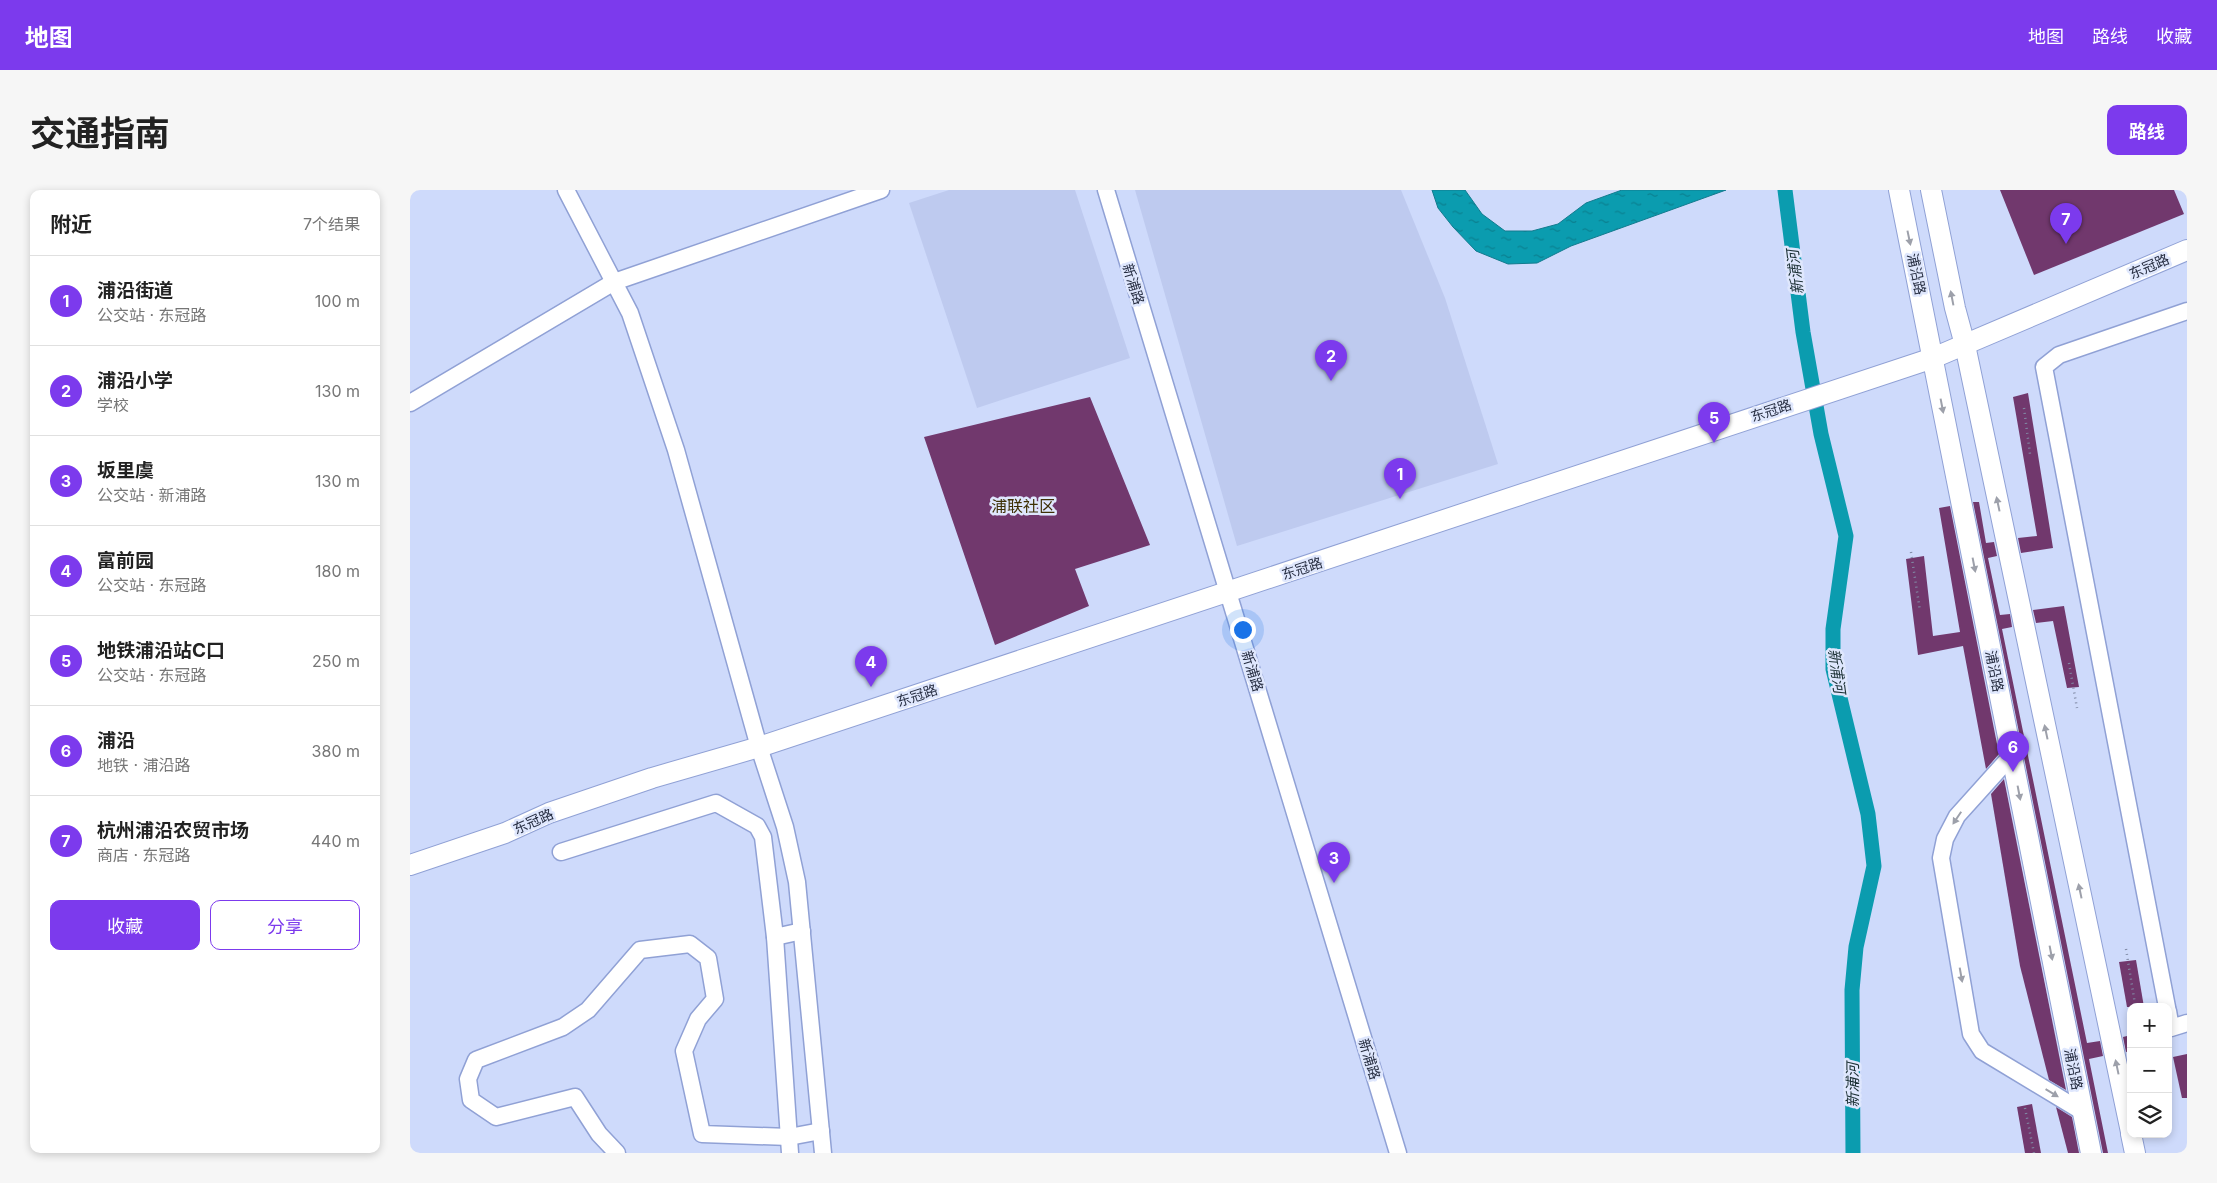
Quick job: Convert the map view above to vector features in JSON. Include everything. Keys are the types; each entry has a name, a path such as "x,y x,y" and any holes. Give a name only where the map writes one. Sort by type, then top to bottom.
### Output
{"main road":[{"name":"浦沿路","path":"1899,190 2091,1153"},
{"path":"1931,190 2127,1114"},
{"name":"东冠路","path":"410,865 505,833 549,813 652,778 759,747 1798,401 1933,358 2187,250"},
{"path":"2132,1138 2135,1153"}],"street":[{"path":"566,190 630,313 676,450 759,747 785,827 797,882 823,1153"},
{"path":"410,402 614,282 881,190"},
{"name":"新浦路","path":"1106,190 1398,1153"},
{"path":"2166,1003 2044,367 2059,355 2187,311"},
{"path":"2012,754 1957,816 1945,839 1941,858 1971,1034 1982,1051 2083,1112"},
{"path":"561,852 716,803 756,826 763,837 775,937 789,1149"},
{"path":"775,937 802,931"},
{"path":"617,1153 599,1134 575,1097 496,1117 471,1100 468,1078 476,1060 563,1027 588,1010 640,950 690,944 708,958 715,999 698,1019 684,1051 702,1134 789,1149 821,1131"},
{"path":"2172,1028 2187,1023"}],"path":[{"path":"2024,408 2030,454"},
{"path":"1911,552 1920,611"},
{"path":"2069,663 2076,708"},
{"path":"2126,949 2135,1003"},
{"path":"2025,1108 2034,1153"}],"shaded area":[{"path":"949,190 1075,190 1130,358 977,408 909,203"},
{"path":"1135,190 1401,190 1445,298 1498,464 1237,546"}],"water":[{"path":"1432,190 1465,190 1482,214 1505,231 1532,231 1558,224 1586,203 1622,190 1726,190 1571,246 1537,263 1508,264 1476,251 1438,208"}],"building":[{"path":"2000,190 2174,190 2184,214 2034,275"},
{"path":"2028,393 2053,548 2021,553 2018,538 2037,536 2013,397"},
{"path":"1090,397 1150,545 1075,569 1089,606 995,645 924,437"},
{"path":"1973,502 1979,502 1986,543 1994,542 1997,556 1988,558 2000,615 2010,614 2012,627 2002,629 2087,1043 2100,1041 2103,1056 2089,1059 2108,1153 2103,1153"},
{"path":"1950,506 1999,754 1986,769 1963,646 1918,655 1906,559 1924,556 1933,636 1960,632 1939,508"},
{"path":"2064,606 2079,687 2067,688 2053,621 2036,623 2033,610"},
{"path":"2004,779 2066,1090 2049,1080 2020,966 1991,794"},
{"path":"2136,960 2143,1003 2127,1003 2127,1007 2119,962"},
{"path":"2127,1036 2127,1052 2126,1052 2123,1037"},
{"path":"2187,1054 2187,1098 2182,1098 2173,1057"},
{"path":"2032,1104 2041,1153 2025,1153 2017,1107"},
{"path":"2056,1107 2072,1117 2079,1153 2068,1153"}],"waterway":[{"name":"新浦河","path":"1785,190 1803,332 1821,434 1846,536 1833,629 1833,669 1868,814 1874,866 1856,947 1852,990 1853,1153"}],"place":[{"name":"杭州浦沿农贸市场","path":"2066,244"},
{"name":"浦沿小学","path":"1331,381"},
{"name":"地铁浦沿站C口","path":"1714,443"},
{"name":"浦沿街道","path":"1400,499"},
{"name":"富前园","path":"871,687"},
{"name":"浦沿","path":"2013,772"},
{"name":"坂里虞","path":"1334,883"}],"district":[{"name":"浦联社区","path":"1023,506"}]}
